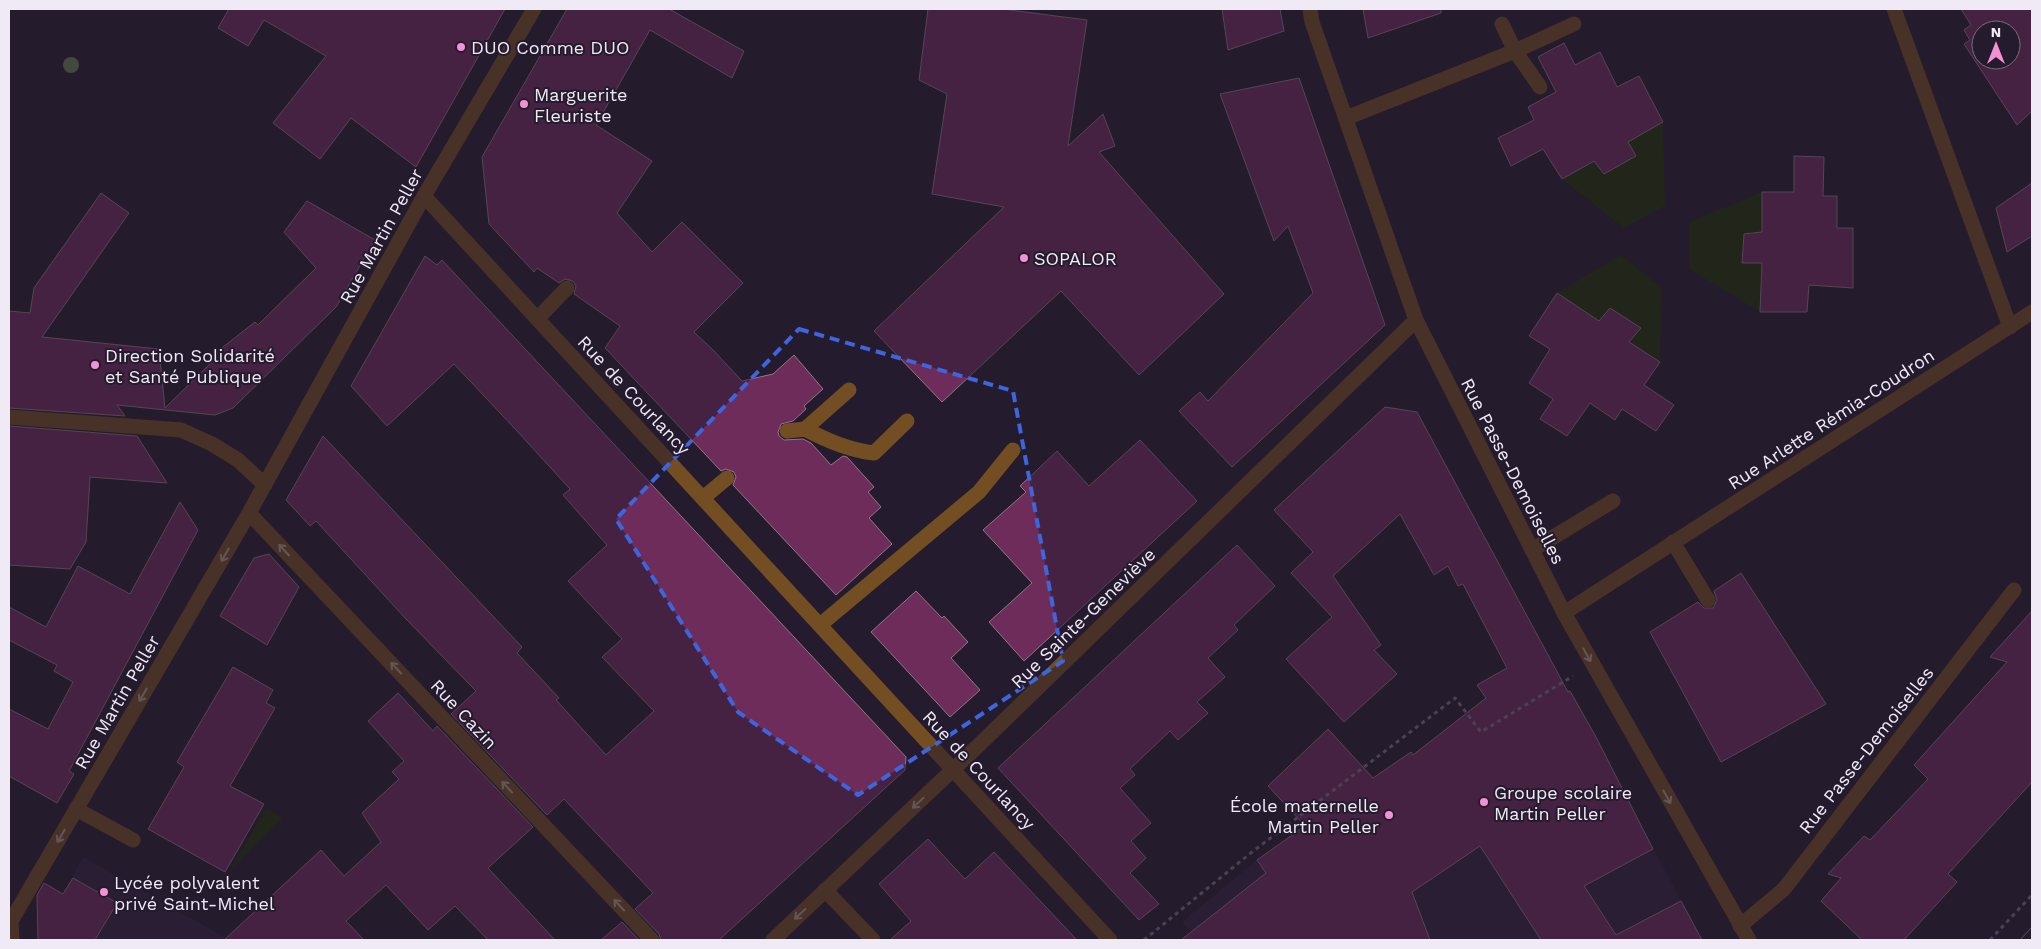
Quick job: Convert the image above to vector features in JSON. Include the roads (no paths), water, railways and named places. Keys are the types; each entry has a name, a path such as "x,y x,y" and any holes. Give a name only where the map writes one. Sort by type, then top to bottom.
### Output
{"street":[{"name":"Rue Martin Peller","path":"12,940 11,921 249,513 424,196 534,9"},
{"name":"Rue Passe-Demoiselles","path":"1310,9 1312,22 1416,320 1564,613 1744,935 1784,889 2014,590"},
{"path":"1894,9 2010,327"},
{"path":"1502,24 1515,51 1540,87"},
{"path":"1346,118 1515,51 1574,24"},
{"name":"Rue de Courlancy","path":"424,196 1110,940"},
{"path":"538,318 567,288"},
{"name":"Rue Arlette Rémia-Coudron","path":"1564,613 2032,312"},
{"name":"Rue Sainte-Geneviève","path":"773,940 954,769 1416,320"},
{"path":"805,429 849,390"},
{"path":"9,417 181,430 212,444 238,460 265,485"},
{"path":"787,431 805,429 831,443 859,451 874,452 907,420"},
{"path":"820,624 979,492 1014,450"},
{"path":"703,498 727,478"},
{"path":"1532,550 1613,501"},
{"name":"Rue Cazin","path":"249,513 652,940"},
{"path":"1672,542 1708,600"},
{"path":"76,810 133,840"},
{"path":"825,890 873,940"}],"tram line":[{"path":"2020,940 2032,927"}],"place":[{"name":"DUO Comme DUO","path":"461,47"},
{"name":"Marguerite Fleuriste","path":"524,104"},
{"name":"SOPALOR","path":"1024,258"},
{"name":"Direction Solidarité et Santé Publique","path":"95,365"},
{"name":"Groupe scolaire Martin Peller","path":"1484,802"},
{"name":"École maternelle Martin Peller","path":"1389,815"},
{"name":"Lycée polyvalent privé Saint-Michel","path":"104,892"}]}
